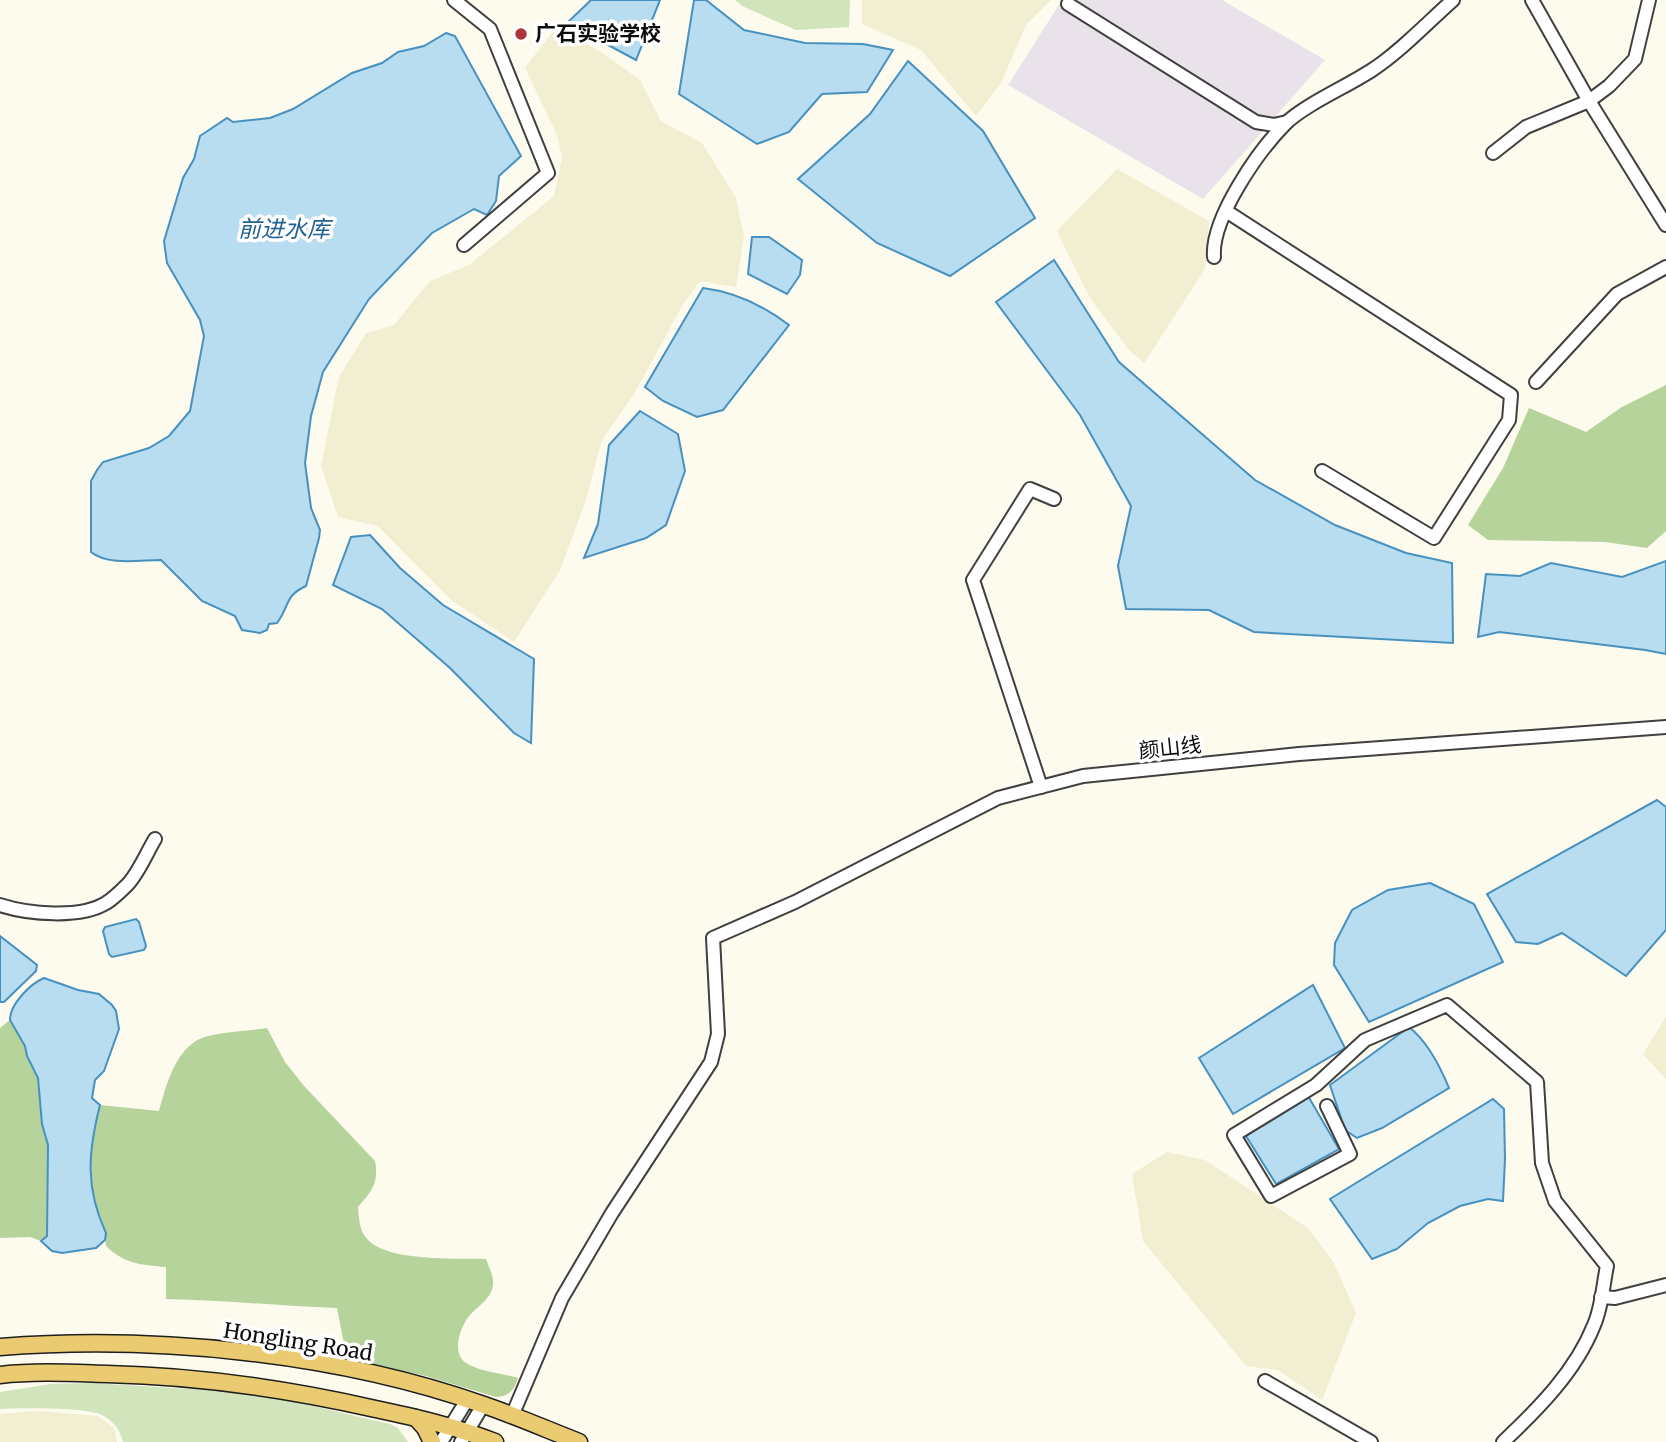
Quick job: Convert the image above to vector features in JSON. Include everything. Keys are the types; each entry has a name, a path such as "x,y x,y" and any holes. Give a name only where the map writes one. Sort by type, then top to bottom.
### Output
{"main road":[{"name":"Hongling Road","path":"0,1347 81,1344 167,1347 246,1352 321,1363 467,1400 579,1442"},
{"path":"0,1375 168,1375 243,1382 416,1418 451,1427 465,1437 495,1442"},
{"path":"416,1418 432,1442"}],"street":[{"path":"454,0 490,29 548,173 464,245"},
{"path":"1068,4 1256,122 1274,125 1287,122 1374,69 1453,0"},
{"path":"1532,0 1589,101 1666,225"},
{"path":"1493,153 1527,127 1589,101 1609,86 1635,59 1648,0"},
{"path":"1214,257 1213,246 1219,226 1243,177 1287,122"},
{"path":"1226,211 1511,395 1509,421 1434,538 1322,471"},
{"path":"1536,383 1617,295 1666,267"},
{"path":"1041,787 973,580 1030,489 1054,499"},
{"name":"颜山线","path":"512,1416 562,1298 612,1213 711,1062 718,1034 713,938 795,902 998,797 1083,776 1299,754 1666,727"},
{"path":"0,905 49,914 76,912 105,904 129,884 155,839"},
{"path":"1327,1106 1350,1154 1272,1196 1234,1135 1316,1085 1365,1040 1447,1005 1537,1082 1542,1163 1555,1201 1607,1266 1595,1323 1582,1350 1530,1416 1503,1442"},
{"path":"1601,1297 1615,1298 1666,1285"},
{"path":"1265,1381 1371,1442"},
{"path":"441,1442 467,1400"},
{"path":"465,1437 483,1405"}],"shaded area":[{"path":"862,0 1051,0 1026,25 1001,83 976,116 921,50 862,24"},
{"path":"1062,0 1222,0 1325,60 1203,199 1008,85"},
{"path":"557,26 607,56 640,80 661,121 702,143 736,198 744,237 736,287 700,281 682,306 634,394 602,440 585,503 560,570 514,642 451,600 378,526 338,517 321,466 339,377 366,333 394,325 430,281 469,265 554,196 562,157 557,135 525,68"},
{"path":"1117,169 1209,221 1205,269 1144,363 1129,350 1090,298 1057,231"},
{"path":"1666,1017 1666,1079 1643,1054"},
{"path":"1167,1152 1205,1160 1308,1228 1334,1263 1356,1313 1322,1400 1278,1370 1246,1366 1143,1241 1132,1174"},
{"path":"37,1411 98,1416 114,1428 117,1442 0,1442 0,1414"}],"green space":[{"path":"735,0 850,0 849,27 796,30 742,6"},
{"path":"1666,385 1666,531 1647,548 1605,542 1488,540 1468,525 1503,468 1529,408 1586,432 1622,407"},
{"path":"10,1020 25,1046 38,1078 42,1124 48,1145 47,1236 41,1241 30,1237 0,1238 0,1028"},
{"path":"267,1028 285,1062 304,1086 375,1161 376,1175 373,1186 358,1207 361,1228 367,1239 390,1252 406,1255 486,1259 493,1278 492,1291 464,1324 458,1348 462,1359 471,1366 518,1378 508,1394 496,1397 426,1376 347,1359 337,1308 166,1299 166,1267 127,1260 106,1246 105,1230 94,1203 90,1171 100,1105 159,1111 178,1059 193,1043 216,1034"},
{"path":"91,1383 257,1393 390,1424 398,1428 408,1442 123,1442 114,1424 96,1413 54,1409 0,1409 0,1392 51,1384"}],"water":[{"path":"591,0 660,0 636,60 567,23"},
{"path":"694,0 706,0 744,30 805,43 863,44 893,50 867,92 822,94 789,132 757,144 679,94"},
{"name":"前进水库","path":"446,33 455,36 521,156 499,176 496,201 487,215 474,209 432,233 369,299 323,372 311,416 305,463 311,508 320,530 306,586 294,594 277,623 269,624 267,630 260,633 242,630 235,616 202,601 161,560 115,561 91,552 91,481 97,470 103,462 149,448 169,436 190,411 204,336 200,320 167,263 164,241 183,178 194,159 200,136 227,118 233,122 270,118 293,109 352,73 382,63 398,52 424,46"},
{"path":"908,61 983,131 1035,218 950,276 877,243 798,179 870,114"},
{"path":"752,237 769,237 802,260 800,275 787,294 748,274"},
{"path":"1054,260 1119,362 1255,480 1335,525 1406,553 1452,563 1453,643 1254,632 1209,610 1126,609 1118,566 1131,506 1080,415 996,302"},
{"path":"703,288 749,301 789,325 723,410 697,417 663,401 645,387"},
{"path":"640,411 678,434 685,471 666,525 646,538 584,558 598,524 609,445"},
{"path":"370,535 400,568 443,605 534,659 531,743 514,733 450,668 382,609 333,585 351,537"},
{"path":"1666,561 1666,654 1499,632 1478,637 1486,574 1520,576 1551,563 1622,577"},
{"path":"1657,800 1666,807 1666,930 1626,976 1562,933 1538,944 1516,942 1487,894"},
{"path":"1430,883 1474,904 1503,962 1369,1022 1334,965 1335,943 1352,910 1388,890"},
{"path":"136,919 146,946 144,950 112,957 103,931 105,927"},
{"path":"0,936 37,965 36,971 4,1002 0,1002"},
{"path":"44,978 99,994 116,1011 119,1029 104,1071 95,1080 92,1098 100,1105 91,1154 92,1185 99,1217 106,1233 105,1240 96,1248 62,1253 52,1251 41,1241 47,1236 48,1145 42,1124 38,1078 25,1046 10,1020 13,1008 22,995"},
{"path":"1313,985 1345,1048 1233,1114 1199,1058"},
{"path":"1409,1027 1433,1055 1449,1088 1382,1128 1357,1138 1345,1130 1330,1085"},
{"path":"1308,1096 1339,1149 1276,1184 1246,1136"},
{"path":"1493,1099 1504,1109 1503,1201 1488,1199 1460,1206 1428,1223 1397,1249 1372,1259 1330,1199"}],"place":[{"name":"广石实验学校","path":"521,34"}]}
